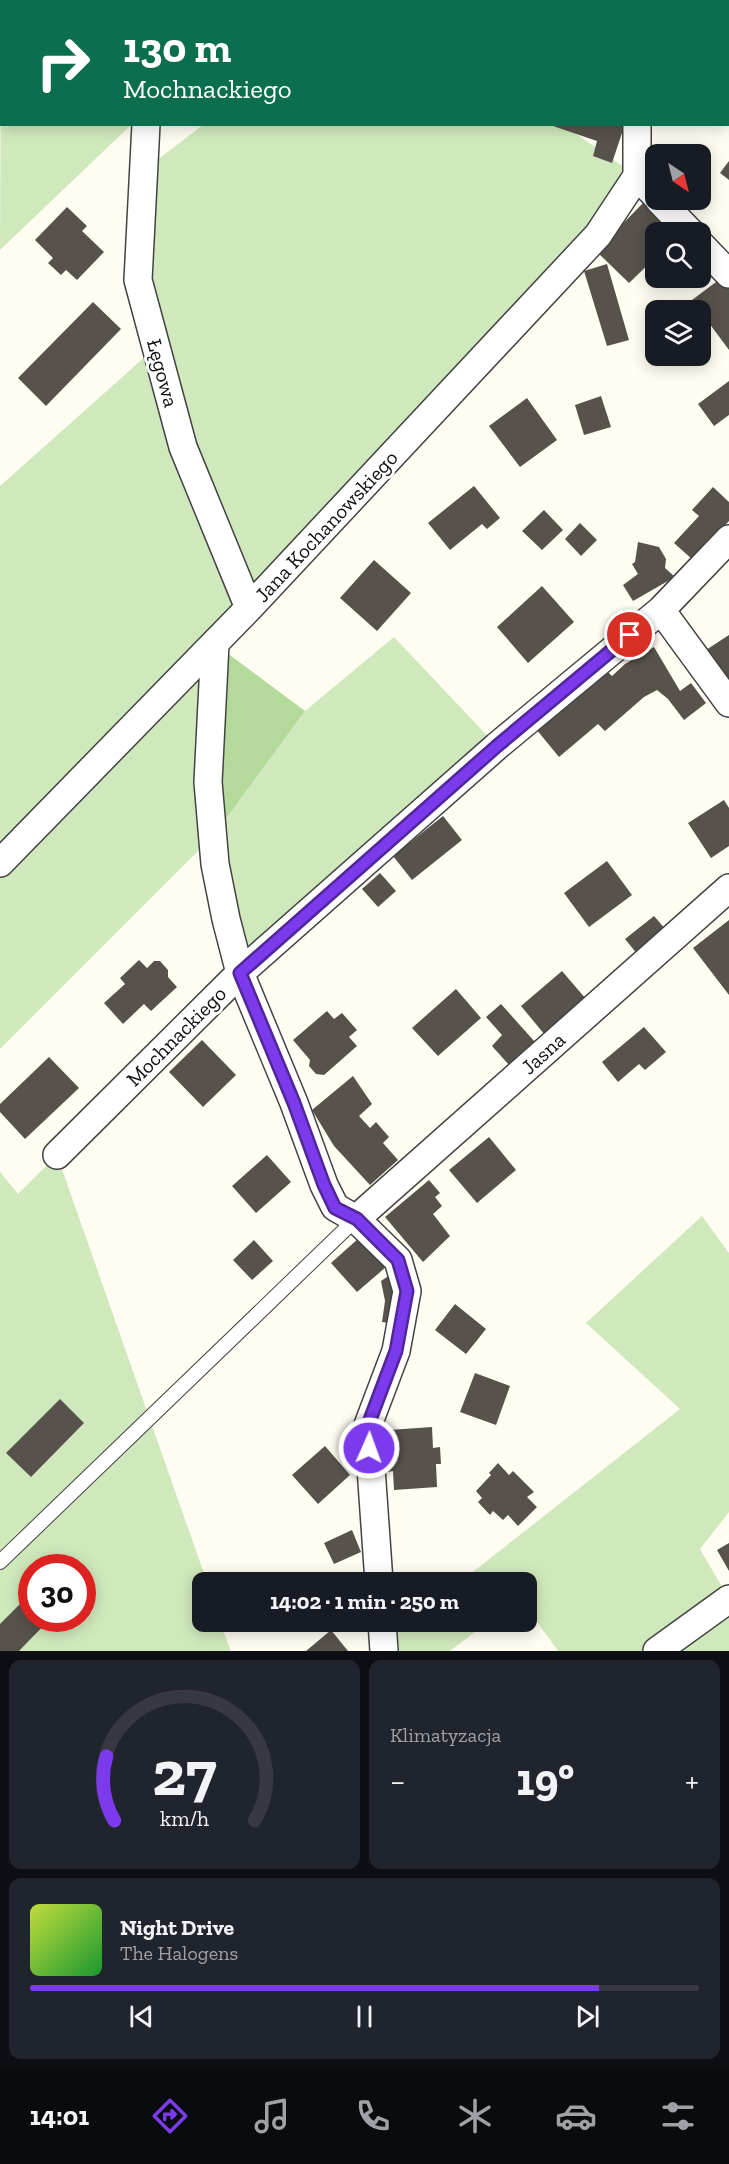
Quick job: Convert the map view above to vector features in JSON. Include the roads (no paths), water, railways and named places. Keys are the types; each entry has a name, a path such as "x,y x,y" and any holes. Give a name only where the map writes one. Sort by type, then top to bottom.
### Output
{"street":[{"name":"Łęgowa","path":"146,126 138,280 183,447 249,608"},
{"path":"637,126 637,176 645,184"},
{"name":"Jana Kochanowskiego","path":"0,863 215,644 598,234 637,176"},
{"path":"669,210 680,222"},
{"path":"711,255 729,274"},
{"name":"Mochnackiego","path":"57,1155 240,973 497,746 661,610 729,539"},
{"path":"661,610 729,703"},
{"path":"215,644 208,782 215,864 240,973 335,1208 357,1219 398,1260 407,1291 396,1351 368,1425 378,1572"},
{"name":"Jasna","path":"357,1219 729,888"},
{"path":"657,1651 729,1599"},
{"path":"383,1632 384,1651"}],"lane":[{"path":"0,1562 357,1219"}]}
